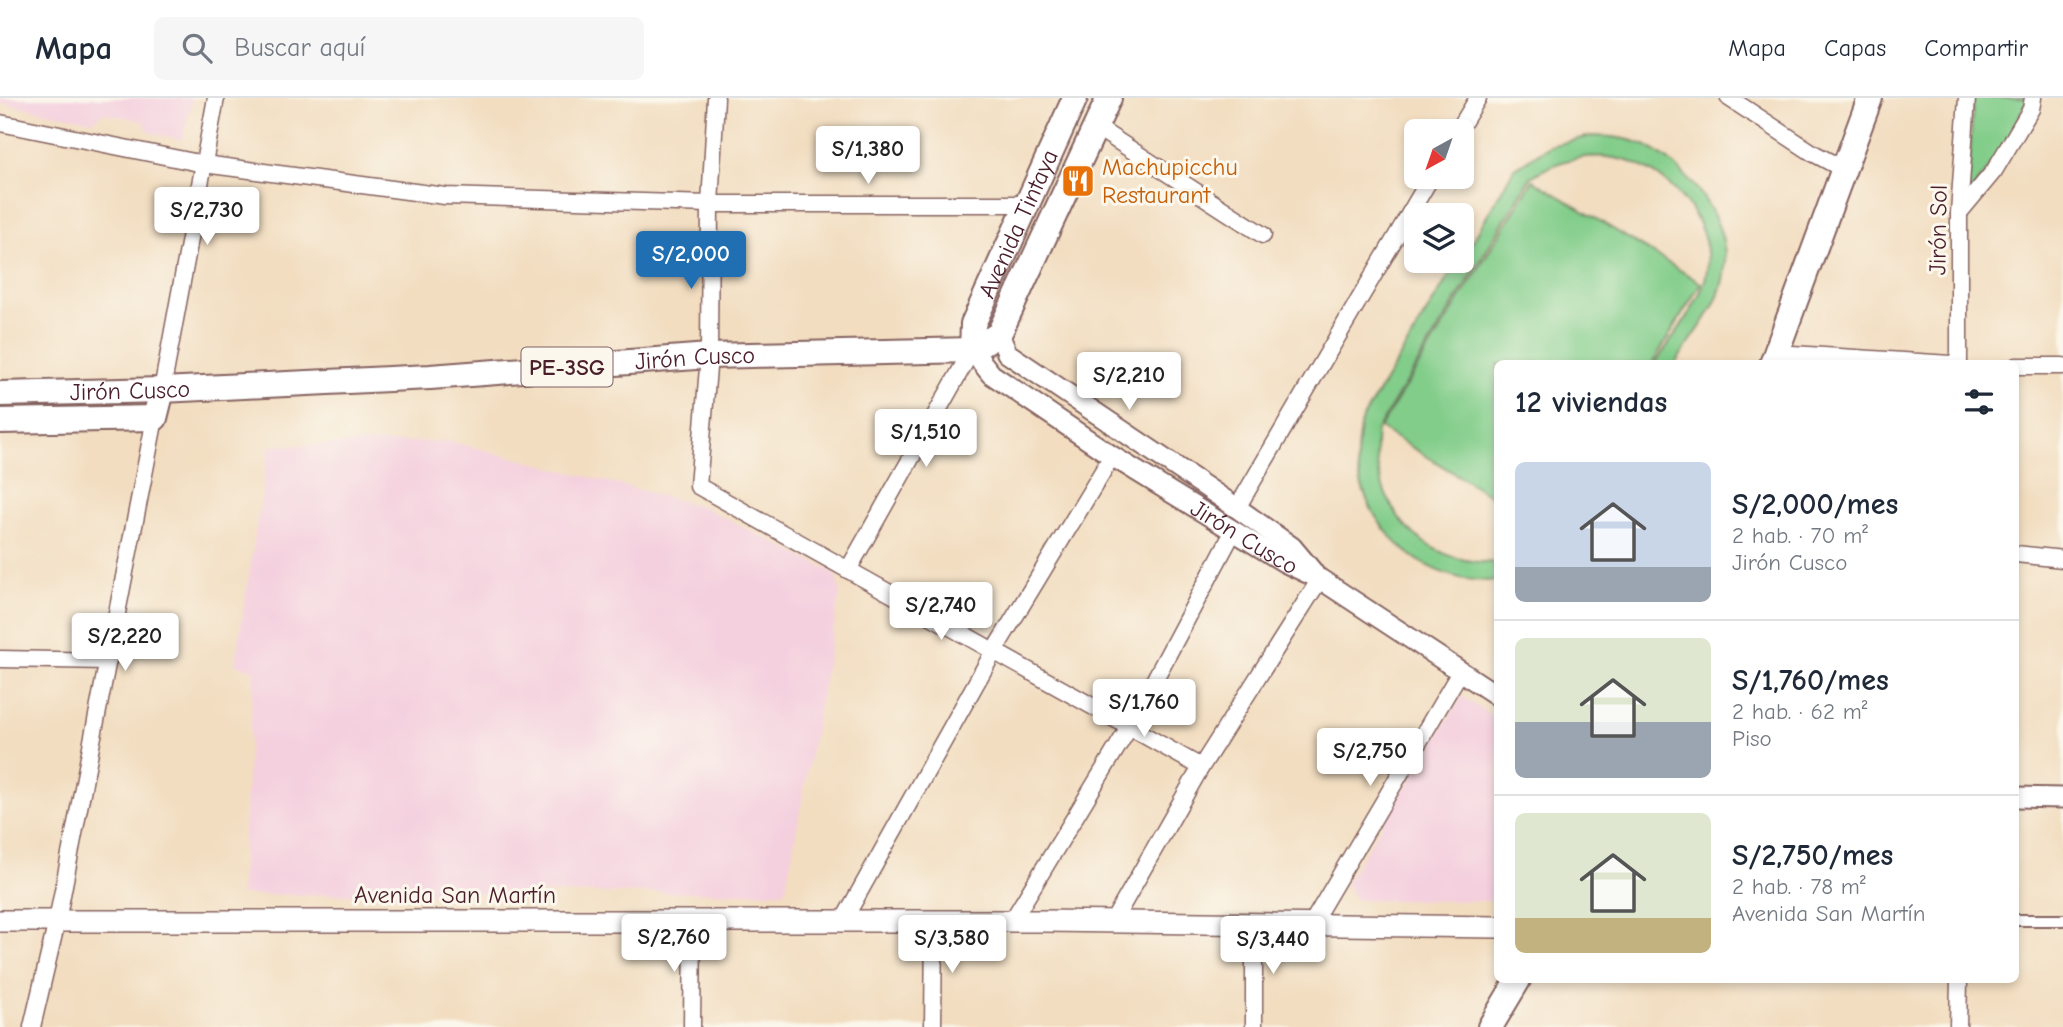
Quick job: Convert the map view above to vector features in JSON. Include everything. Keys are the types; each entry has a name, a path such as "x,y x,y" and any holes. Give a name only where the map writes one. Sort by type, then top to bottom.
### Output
{"main road":[{"name":"Avenida Tintaya","path":"972,350 973,324 1075,98"},
{"name":"Avenida Tintaya","path":"999,334 1110,98"},
{"path":"1774,358 1870,98"},
{"name":"PE-3SG","path":"972,350 999,334"},
{"name":"Jirón Cusco","path":"0,394 162,390 430,377 709,356 972,350"},
{"path":"155,418 162,390"},
{"name":"Jirón Cusco","path":"0,421 155,418"},
{"name":"Avenida San Martín","path":"0,921 1012,921 1494,927"},
{"path":"1490,1027 1516,983"}],"street":[{"path":"162,390 216,98"},
{"path":"716,98 710,204 709,356 698,486 1201,767"},
{"path":"1465,119 1478,98"},
{"path":"1728,98 1812,153 1843,169"},
{"name":"Jirón Sol","path":"1959,360 1959,213 1966,98"},
{"path":"1959,213 1994,171 2031,109 2033,98"},
{"path":"0,122 204,164 445,196 710,204 1026,204"},
{"path":"1096,127 1263,235"},
{"path":"1237,508 1424,189"},
{"name":"Jirón Cusco","path":"999,334 1007,353 1292,547 1320,579"},
{"path":"848,570 972,350"},
{"name":"Jirón Cusco","path":"972,350 991,374 1112,456 1233,532 1320,579 1494,693"},
{"path":"1774,358 1833,360"},
{"path":"2019,366 2063,366"},
{"path":"32,1027 57,921 155,418"},
{"path":"843,922 994,651 1112,456"},
{"path":"1012,921 1130,726 1233,532"},
{"path":"2019,554 2063,559"},
{"path":"1112,923 1201,767 1320,579"},
{"path":"0,659 108,661"},
{"path":"1312,923 1461,672"},
{"path":"2019,797 2063,798"},
{"path":"2019,920 2063,920"},
{"path":"692,1027 693,921"},
{"path":"933,1027 934,923"},
{"path":"1254,924 1254,1027"},
{"path":"1958,983 1958,1027"}],"shaded area":[{"path":"0,98 193,98 182,140 149,132 143,121 103,113 93,121 0,103"},
{"path":"449,441 701,506 835,573 840,592 785,892 240,895 254,670 235,664 269,446"},
{"path":"1462,696 1494,717 1494,901 1356,900 1345,884"}],"green space":[{"path":"1973,98 2028,98 2008,142 1968,196"},
{"path":"1591,136 1606,136 1635,141 1648,147 1666,158 1697,189 1710,207 1719,227 1725,269 1716,300 1678,360 1658,360 1700,293 1708,261 1699,224 1690,207 1651,171 1632,163 1612,158 1572,159 1531,177 1474,271 1474,238 1514,169 1550,146"},
{"path":"1533,180 1701,283 1654,360 1494,360 1494,498 1380,428"},
{"path":"1451,273 1473,273 1377,430 1376,457 1381,482 1391,505 1406,526 1424,542 1446,554 1471,561 1494,562 1494,580 1474,580 1450,575 1409,554 1392,538 1377,519 1366,498 1359,475 1357,448 1361,421"}],"place":[{"name":"Machupicchu Restaurant","path":"1078,181"}]}
